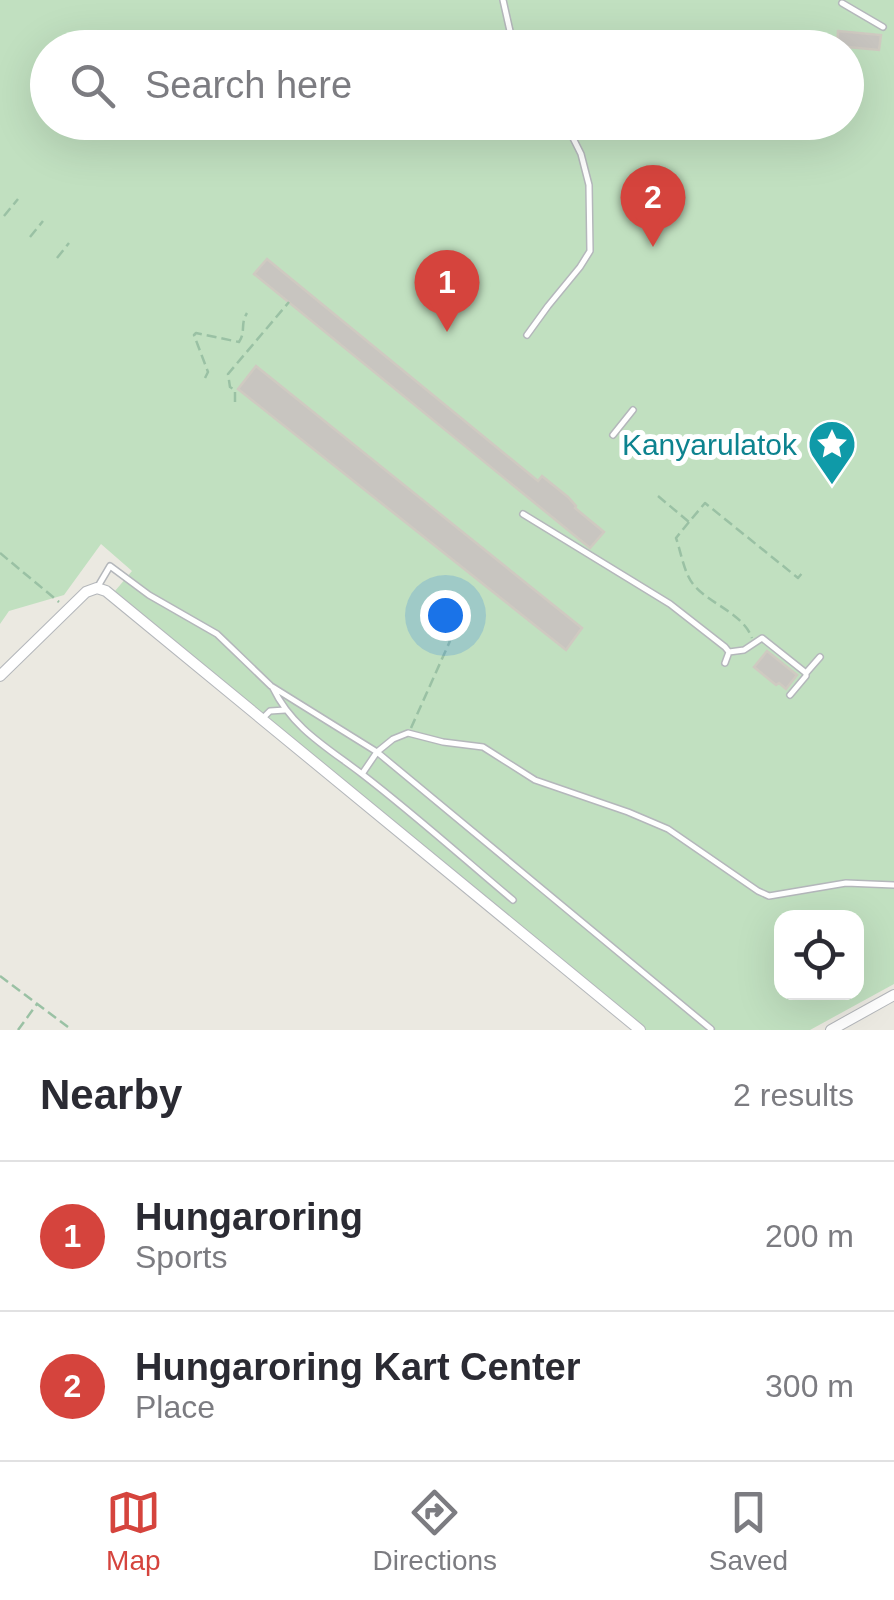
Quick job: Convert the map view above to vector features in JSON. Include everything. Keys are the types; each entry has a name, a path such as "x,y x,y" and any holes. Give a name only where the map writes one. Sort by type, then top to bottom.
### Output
{"street":[{"path":"0,676 86,592 97,588 106,591 640,1030"},
{"path":"832,1030 894,995"}],"lane":[{"path":"504,0 510,30"},
{"path":"842,3 884,27"},
{"path":"527,335 590,251 590,185 574,140"},
{"path":"614,436 633,410"},
{"path":"524,514 670,604 729,652"},
{"path":"97,588 110,566 149,595 217,634 271,686 377,752 711,1029"},
{"path":"729,652 744,650 762,638 806,672"},
{"path":"726,663 729,652"},
{"path":"790,695 820,657"},
{"path":"271,686 297,726 362,774 513,900"},
{"path":"262,719 270,712 285,710"},
{"path":"362,774 377,752 408,733 483,747 535,780 668,829 770,896 846,883 894,885"}],"path":[{"path":"4,216 18,200"},
{"path":"30,237 43,221"},
{"path":"57,258 68,243"},
{"path":"235,402 228,374 289,302"},
{"path":"205,378 208,372 194,336 196,333 240,342 246,313"},
{"path":"658,496 689,522"},
{"path":"748,645 752,636 742,623 692,583 676,538 705,502 798,578 803,572"},
{"path":"0,552 68,610"},
{"path":"408,733 450,641 424,620 439,594"},
{"path":"0,976 72,1030"},
{"path":"18,1030 37,1004"}],"green space":[{"path":"0,0 894,0 894,984 810,1030 645,1030 115,591 132,571 101,544 64,595 9,611 0,624"}],"building":[{"path":"864,33 881,35 879,50 864,49"},
{"path":"267,259 538,481 542,476 568,497 575,508 604,532 590,548 254,274"},
{"path":"256,366 582,628 566,650 238,389"},
{"path":"767,651 797,675 786,689 754,667"}],"place":[{"name":"Hungaroring Kart Center","path":"653,247"},
{"name":"Hungaroring","path":"447,332"},
{"name":"Kanyarulatok","path":"832,486"}]}
